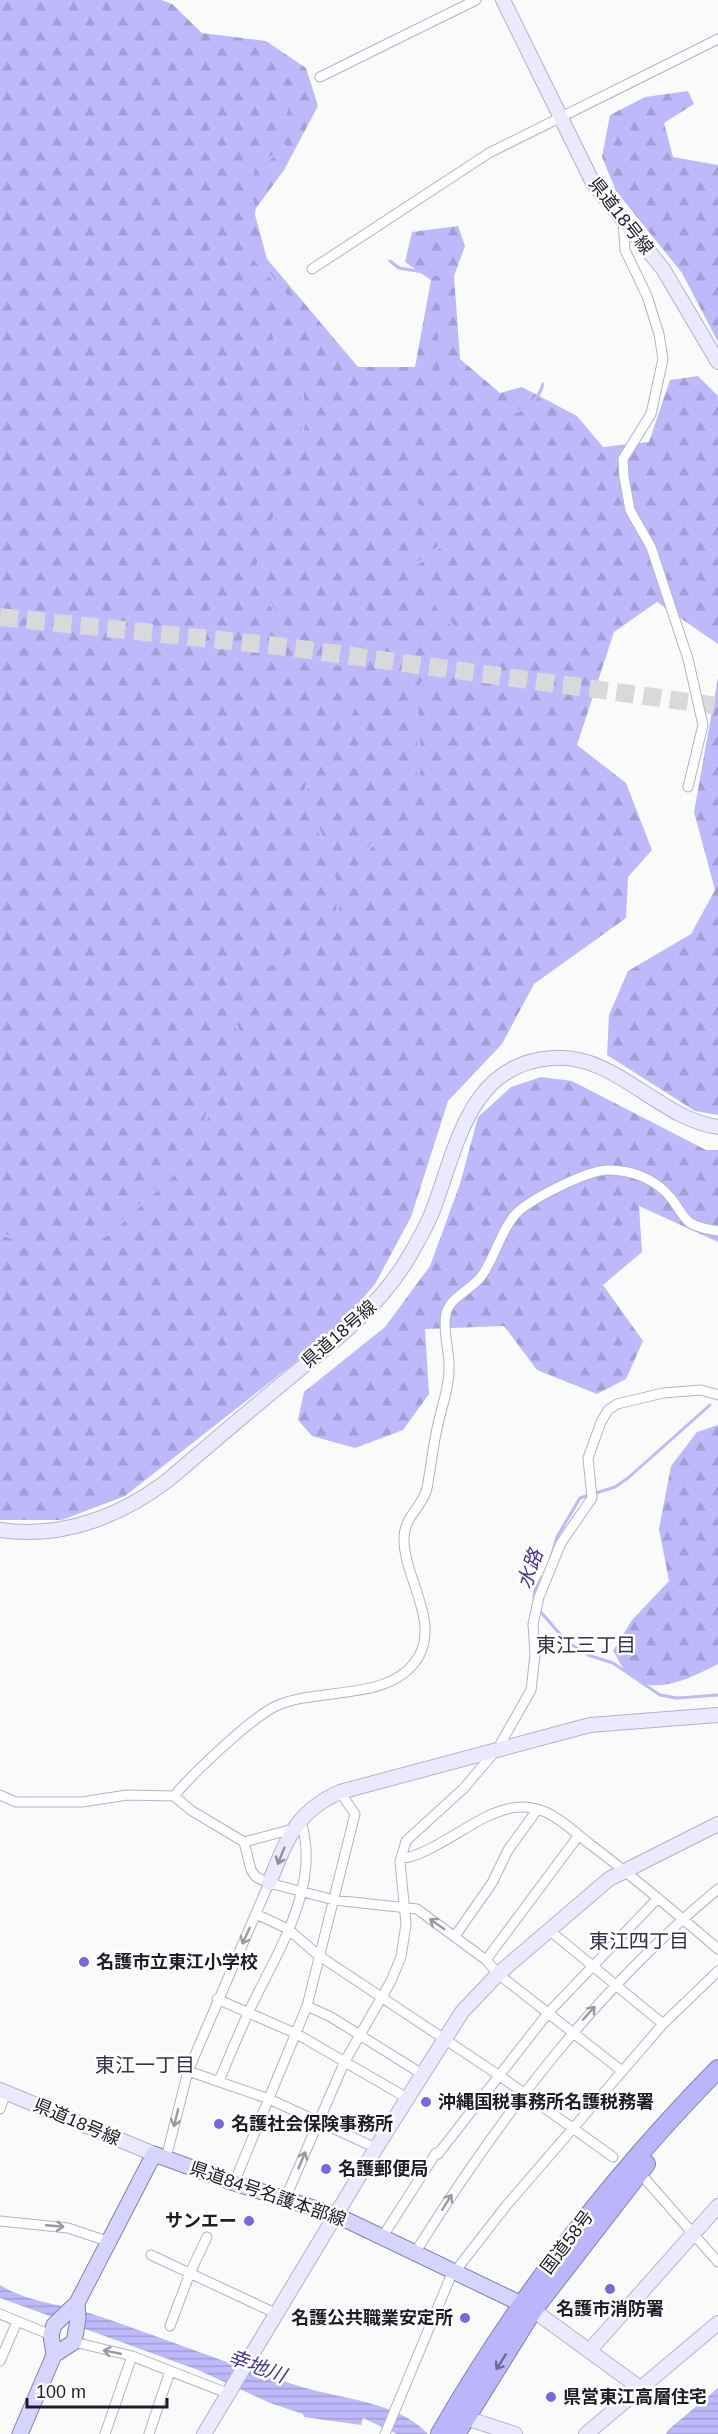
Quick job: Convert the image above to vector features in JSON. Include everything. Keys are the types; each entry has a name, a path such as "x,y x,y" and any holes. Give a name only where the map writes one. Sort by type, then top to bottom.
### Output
{"highway":[{"name":"国道58号","path":"452,2430 588,2214 718,2068"},
{"name":"国道58号","path":"452,2430 528,2306 639,2172 718,2086"}],"main road":[{"name":"県道84号名護本部線","path":"160,2156 234,2183 336,2215 528,2306"},
{"path":"20,2434 54,2355 51,2336 59,2318 76,2303 107,2241 160,2156"},
{"path":"54,2355 74,2342 78,2319 76,2303"}],"street":[{"path":"320,77 476,0"},
{"name":"県道18号線","path":"503,0 593,183 663,269 718,362"},
{"path":"312,269 489,153 718,39"},
{"path":"624,222 625,250 647,296 659,334 663,359 651,414 623,459 624,477 630,510 651,547 688,659 703,725 688,787"},
{"name":"県道18号線","path":"0,1530 42,1532 87,1524 127,1506 168,1480 358,1321 402,1268 431,1213 460,1133 473,1105 490,1085 518,1066 553,1058 566,1058 592,1064 677,1113 707,1126 718,1127"},
{"path":"174,1796 185,1783 264,1713 310,1695 369,1688 388,1682 413,1665 419,1656 423,1648 424,1623 410,1575 404,1537 410,1515 425,1496 445,1398 450,1370 445,1315 449,1306 472,1287 486,1269 514,1216 555,1190 594,1172 606,1170 648,1179 667,1194 689,1222 718,1231"},
{"path":"285,2199 345,2061 401,1957 406,1924 401,1858 406,1841 464,1788 498,1748 531,1690 535,1655 533,1624 539,1597 561,1543 592,1498 588,1458 608,1410 617,1404 689,1390 718,1395"},
{"path":"160,2156 188,2071 217,1999 297,1824 315,1805 340,1792 498,1748 611,1721 718,1715"},
{"path":"234,2183 307,2006 355,1814 340,1792"},
{"path":"0,1795 16,1802 82,1802 127,1795 174,1796 192,1811 244,1842 251,1870 256,1876 270,1883 334,1900 417,1909 486,1960 498,1974 622,2071"},
{"path":"401,1858 408,1859 419,1854 480,1819 506,1808 515,1806 543,1811 625,1870 718,1949"},
{"path":"455,1936 492,1883 508,1850 537,1810"},
{"path":"244,1842 297,1824"},
{"path":"219,2081 288,1929 301,1892 306,1869 306,1835 297,1824"},
{"path":"204,2434 275,2313 462,2012 498,1974 592,1892 625,1870 718,1824"},
{"path":"486,1960 579,1835"},
{"path":"416,2251 464,2174 572,2032 682,1918 718,1889"},
{"path":"383,2236 437,2154 548,2013 658,1898"},
{"path":"256,1914 288,1929 318,1955 500,2076 613,2157"},
{"path":"549,1930 663,2024"},
{"path":"385,2434 450,2278 506,2206 663,2024 718,1971"},
{"path":"217,1999 297,2034 407,2098"},
{"path":"307,2006 422,2073"},
{"path":"188,2071 269,2099 376,2148"},
{"path":"0,2109 3,2091"},
{"name":"県道18号線","path":"3,2091 160,2156"},
{"path":"639,2172 718,2262"},
{"path":"590,2350 718,2206"},
{"path":"0,2221 68,2228 107,2241"},
{"path":"170,2326 207,2236"},
{"path":"151,2255 275,2313"},
{"path":"528,2306 640,2388"},
{"path":"0,2314 51,2336"},
{"path":"0,2361 17,2322"},
{"path":"586,2434 718,2323"},
{"path":"74,2342 132,2356 228,2391"},
{"path":"105,2434 132,2356"},
{"path":"149,2434 170,2371"},
{"path":"452,2430 515,2434"}],"green space":[{"path":"0,0 161,0 172,4 202,33 266,41 306,68 318,106 284,170 254,211 267,259 358,367 415,367 431,280 405,262 412,232 458,226 465,246 454,276 460,359 500,393 522,387 577,416 603,447 649,442 670,380 698,376 718,396 718,644 657,602 614,632 577,745 626,783 652,850 628,877 626,918 534,984 502,1044 448,1101 411,1217 375,1284 334,1332 125,1496 62,1520 0,1520"},
{"path":"688,91 694,104 664,123 673,157 718,165 718,342 682,273 616,191 602,157 610,115 645,97"},
{"path":"718,678 718,1115 695,1111 607,1055 609,1015 628,971 691,934 715,890 694,812"},
{"path":"541,1077 572,1081 706,1150 718,1150 718,1242 639,1206 642,1252 603,1285 643,1341 626,1379 597,1394 537,1370 504,1326 425,1329 429,1394 403,1430 355,1448 312,1436 298,1420 304,1392 385,1327 430,1266 460,1184 478,1117 511,1087"},
{"path":"718,1425 718,1664 673,1683 650,1685 639,1682 622,1667 613,1651 632,1620 669,1581 659,1529 671,1466 697,1432"}],"water":[{"path":"0,2285 34,2300 83,2311 276,2379 386,2408 416,2423 428,2434 397,2434 363,2418 361,2425 304,2417 303,2414 270,2403 198,2370 0,2298"},
{"path":"718,2388 718,2434 666,2434 668,2430"}],"waterway":[{"path":"288,69 279,83 288,103 280,135 285,149 253,168 251,193 254,211 243,233 245,251 266,270 286,296 283,310 271,325 277,347 302,387 304,422 298,459 283,501 261,543 256,580 304,660 345,665 362,679 357,702 336,740 311,770 304,797 325,844 339,896"},
{"path":"0,1234 37,1244 89,1244 110,1233 185,1163 201,1139 210,1104 244,1064 243,1042 231,1013 232,996 258,969 318,944 331,933 337,916 339,896 357,877 364,855 416,786 420,765 417,707 421,685 447,648 455,628 442,614 414,566 439,547 439,530 415,502 427,486 451,471 478,424 470,410 454,398 441,372 439,321 447,291 440,275 399,268 390,261"},
{"path":"478,424 526,407 539,394 543,384"},
{"name":"水路","path":"551,1558 557,1537 580,1498 615,1487 628,1478 710,1405"},
{"name":"水路","path":"534,1599 535,1590 542,1577"},
{"name":"水路","path":"539,1610 567,1642 588,1655 613,1663 660,1695 677,1698 718,1695"}],"tunnel":[{"path":"0,617 287,647 718,706"}],"place":[{"name":"名護市立東江小学校","path":"84,1962"},
{"name":"沖縄国税事務所名護税務署","path":"426,2102"},
{"name":"名護社会保険事務所","path":"219,2124"},
{"name":"名護郵便局","path":"326,2169"},
{"name":"サンエー","path":"249,2221"},
{"name":"名護市消防署","path":"610,2289"},
{"name":"名護公共職業安定所","path":"465,2318"},
{"name":"県営東江高層住宅","path":"551,2397"}],"district":[{"name":"東江三丁目","path":"586,1645"},
{"name":"東江四丁目","path":"639,1941"},
{"name":"東江一丁目","path":"145,2065"}],"water label":[{"name":"幸地川","path":"257,2366"}]}
